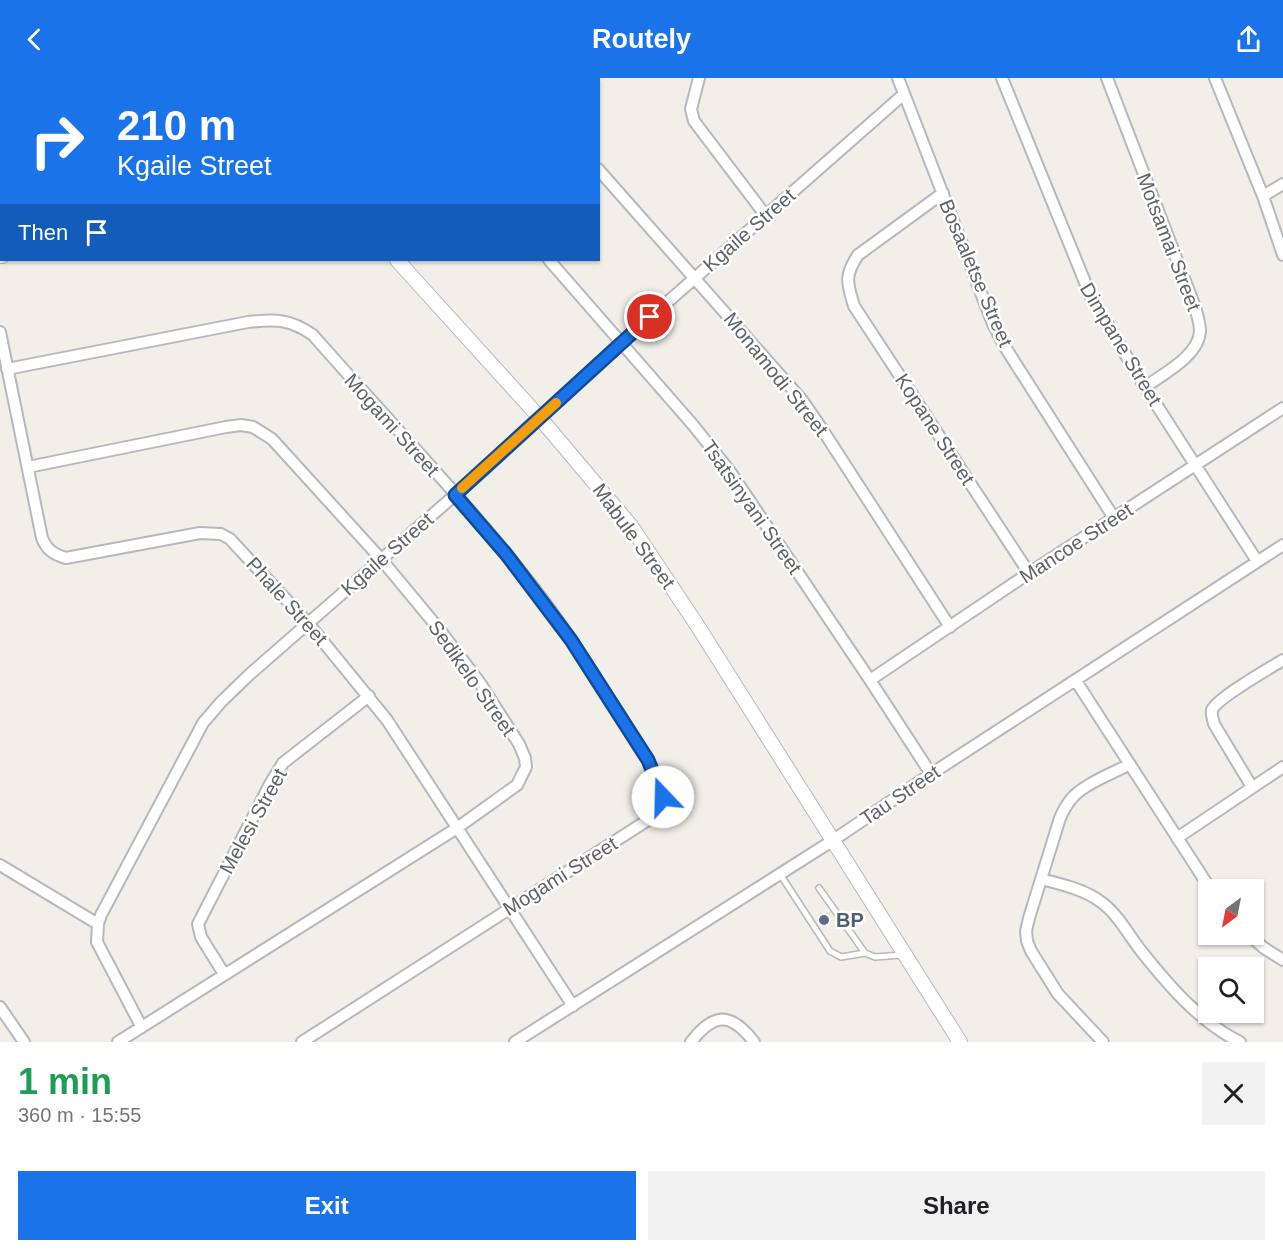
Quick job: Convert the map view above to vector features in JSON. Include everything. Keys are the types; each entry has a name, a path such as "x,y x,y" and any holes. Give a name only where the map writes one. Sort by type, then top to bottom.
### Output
{"street":[{"path":"699,78 691,109 694,121 766,216"},
{"name":"Bosaaletse Street","path":"898,78 985,303 1005,347 1114,518"},
{"name":"Dimpane Street","path":"1002,78 1086,287 1145,387 1257,561"},
{"name":"Motsamai Street","path":"1107,78 1195,307 1200,332 1196,344 1189,353 1145,387"},
{"path":"1215,78 1263,196 1283,255"},
{"name":"Kgaile Street","path":"98,924 203,723 221,702 455,495 694,278 904,94"},
{"name":"Monamodi Street","path":"600,170 802,400 950,627"},
{"path":"1263,196 1283,184"},
{"name":"Kopane Street","path":"943,193 858,255 849,269 847,283 854,306 1029,573"},
{"name":"Mabule Street","path":"398,261 540,418 632,526 960,1042"},
{"name":"Tsatsinyani Street","path":"550,261 693,425 729,470 931,774"},
{"name":"Mogami Street","path":"7,369 248,322 286,321 299,325 313,335 506,554 571,640 648,760 663,797 658,808 648,820 302,1042"},
{"name":"Phale Street","path":"0,332 46,549 66,558 200,533 221,534 230,539 308,623 387,720 573,1006"},
{"name":"Mancoe Street","path":"870,680 1029,573 1283,408"},
{"name":"Sedikelo Street","path":"28,467 226,427 241,425 253,427 272,439 288,454 381,559 439,629 480,683 519,744 525,758 524,774 517,785 457,828 118,1042"},
{"name":"Tau Street","path":"515,1042 832,841 1283,545"},
{"path":"1252,787 1214,724 1212,710 1224,698 1283,660"},
{"path":"1076,681 1204,879"},
{"name":"Melesi Street","path":"224,974 201,937 198,924 264,794 284,763 369,696"},
{"path":"1103,1042 1058,994 1031,951 1026,931 1060,818 1073,797 1130,765"},
{"path":"1177,838 1283,767"},
{"path":"0,865 98,924 97,942 141,1026"},
{"path":"1041,879 1089,895 1107,906 1143,954 1185,1000 1215,1028 1240,1042"},
{"path":"1261,945 1283,960"},
{"path":"0,1007 24,1042"},
{"path":"691,1042 700,1030 712,1022 723,1019 736,1022 754,1042"}],"lane":[{"path":"780,874 830,951 841,957 865,953 875,957 904,955"},
{"path":"819,888 865,953"}],"slow traffic":[{"path":"462,488 556,403"}],"place":[{"name":"BP","path":"824,920"}],"route":[{"path":"650,317 455,495 506,554 571,640 648,760 663,797"}]}
